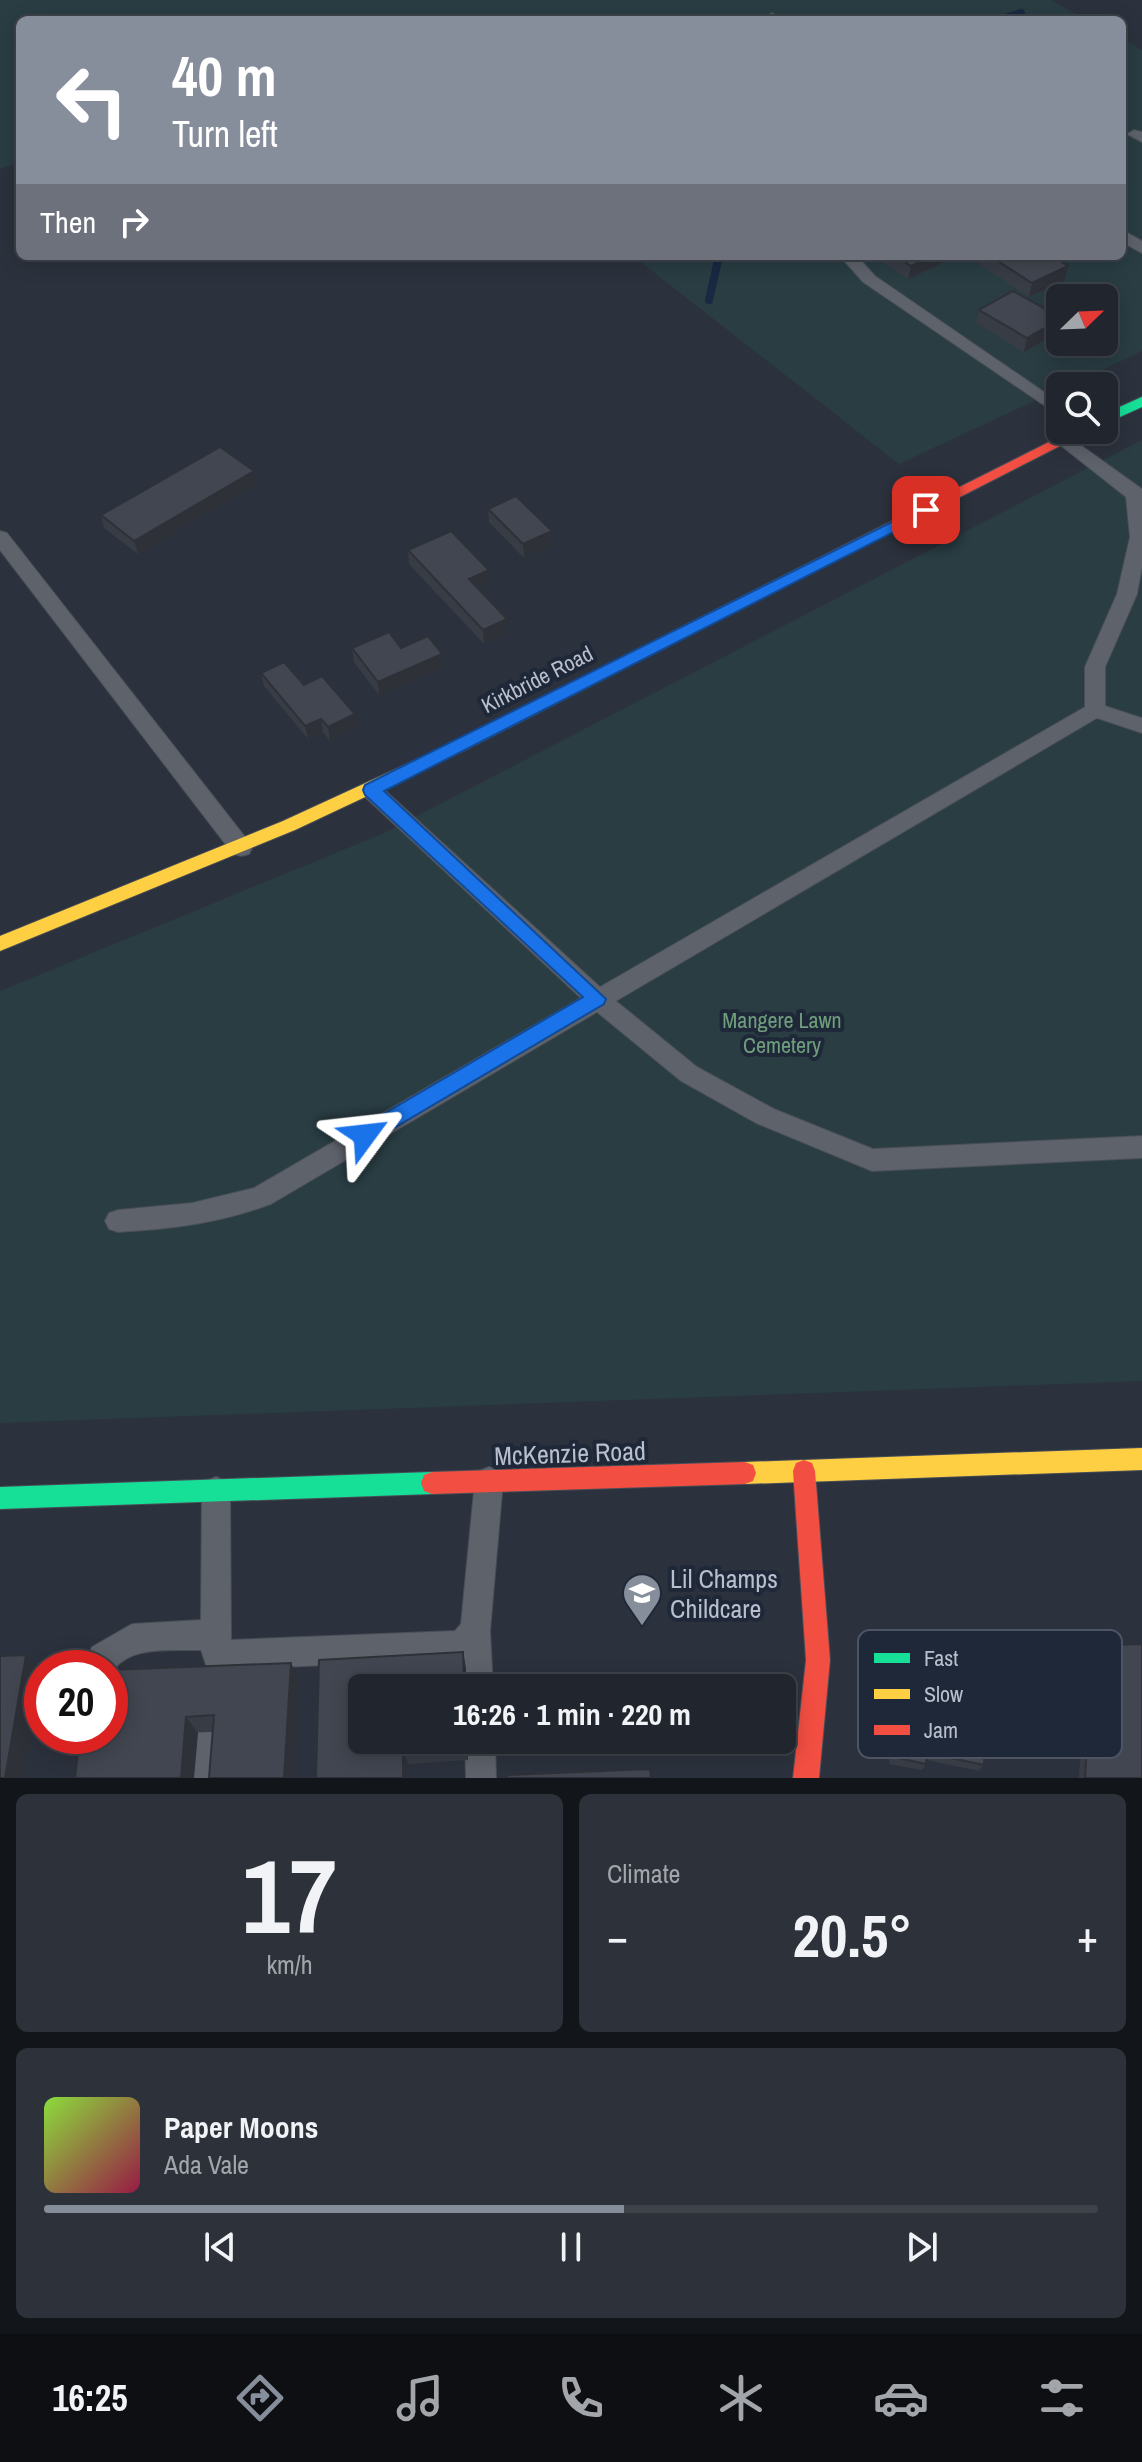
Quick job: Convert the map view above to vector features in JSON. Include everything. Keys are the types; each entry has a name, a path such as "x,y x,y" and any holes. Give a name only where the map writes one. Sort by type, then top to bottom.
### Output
{"street":[{"path":"1118,413 1142,401"},
{"name":"Kirkbride Road","path":"0,944 241,848 371,790 1057,444"},
{"name":"McKenzie Road","path":"0,1498 1142,1459"},
{"path":"804,1471 818,1660 806,1778"}],"lane":[{"path":"852,260 869,279 1046,401"},
{"path":"1070,444 1139,495 1139,537 1127,594 1095,667 1095,710"},
{"path":"0,537 241,848"},
{"path":"118,1221 197,1216 225,1210 262,1196 1095,710 1142,726"},
{"path":"371,790 597,999 689,1074 765,1116 872,1160 1142,1147"},
{"path":"477,1674 475,1631 489,1481"},
{"path":"216,1491 216,1658"},
{"path":"114,1650 132,1639 216,1658 461,1645 475,1631"},
{"path":"204,1778 210,1732"},
{"path":"480,1754 481,1778"}],"green space":[{"path":"0,0 1050,0 1080,16 16,16 16,163 0,169"},
{"path":"1126,41 1142,50 1142,351 1097,372 1046,372 1046,396 899,464 638,260 1126,260"},
{"name":"Mangere Lawn Cemetery","path":"1142,440 1142,1381 0,1423 0,991 382,834"}],"building":[{"path":"902,260 924,260 911,266"},
{"path":"996,260 1058,260 1068,266 1032,283"},
{"path":"1013,291 1046,309 1046,327 1027,338 979,310"},
{"path":"220,447 254,471 134,541 101,515"},
{"path":"516,496 552,531 523,544 488,509"},
{"path":"451,531 489,570 469,579 507,619 483,630 408,550"},
{"path":"389,632 401,648 428,636 442,654 378,682 352,648"},
{"path":"284,662 304,685 322,676 355,714 328,727 321,719 305,726 261,673"},
{"path":"1142,1644 1142,1778 1085,1778 1086,1758 1122,1758 1122,1645"},
{"path":"463,1652 464,1674 348,1674 348,1754 403,1754 403,1778 316,1778 319,1660"},
{"path":"24,1655 5,1778 0,1778 0,1656"},
{"path":"291,1663 284,1778 209,1778 214,1715 186,1717 181,1778 75,1778 78,1754 128,1754 128,1669"},
{"path":"898,1758 927,1758 926,1764"},
{"path":"951,1758 984,1758 984,1765"},
{"path":"650,1769 651,1778 507,1778 507,1775"}],"waterway":[{"path":"1012,16 1021,13"},
{"path":"709,300 718,260"}],"traffic: fast":[{"path":"1118,413 1142,401"},
{"path":"0,1498 432,1483"}],"traffic: slow":[{"path":"0,944 289,825 459,746"},
{"path":"745,1473 1142,1459"}],"traffic: jam":[{"path":"459,746 1056,444"},
{"path":"804,1471 818,1660 806,1778"},
{"path":"432,1483 745,1473"}],"place":[{"name":"Lil Champs Childcare","path":"642,1627"}],"route":[{"path":"365,1135 597,999 371,790 926,510"}]}
